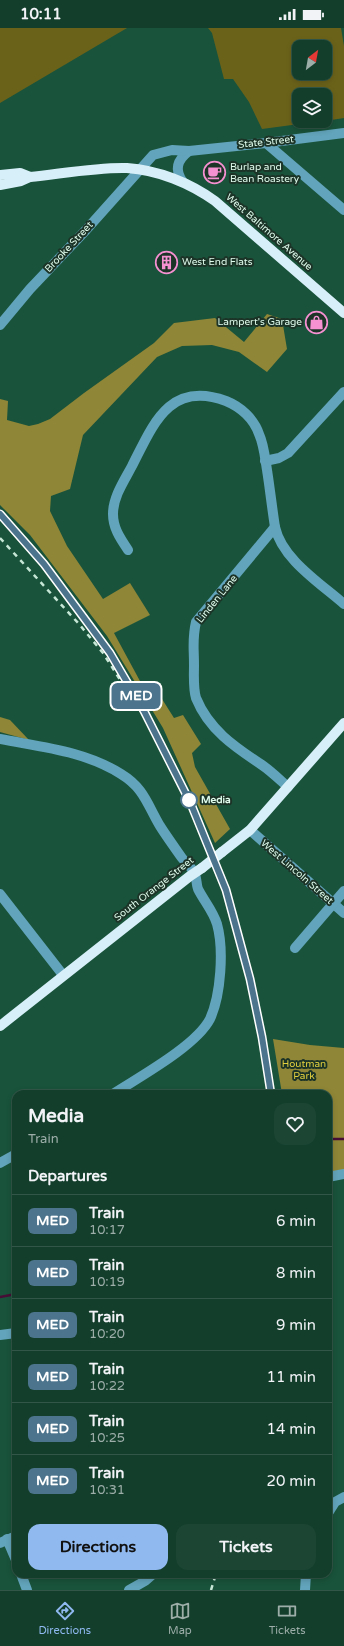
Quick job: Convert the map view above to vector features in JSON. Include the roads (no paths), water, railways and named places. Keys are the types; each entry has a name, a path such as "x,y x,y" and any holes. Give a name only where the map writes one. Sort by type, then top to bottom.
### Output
{"main road":[{"name":"West Baltimore Avenue","path":"30,176 118,168 139,170 183,182 215,201 344,313"},
{"path":"0,175 20,173 30,176"},
{"path":"0,185 21,181 30,176"},
{"name":"South Orange Street","path":"0,1026 250,830 344,723"}],"street":[{"name":"State Street","path":"139,170 148,159 156,154 172,150 189,150 266,143 344,133"},
{"path":"266,143 344,210"},
{"path":"183,182 179,176 177,165 181,156 189,150"},
{"name":"Brooke Street","path":"0,325 30,289 86,230 139,170"},
{"path":"265,461 279,458 288,453 344,392"},
{"path":"128,550 118,535 114,523 113,508 117,496 150,430 169,406 186,398 202,396 219,399 236,405 244,412 255,426 259,434 265,461 275,527 280,540 289,554 344,604"},
{"name":"Linden Lane","path":"275,527 196,622 192,639 194,680 196,697 204,713 218,731 231,744 263,765 288,787"},
{"path":"0,739 77,754 107,765 123,775 145,796 160,826 198,870 198,889 212,913 219,934 220,972 215,1001 209,1019 196,1037 178,1051 119,1090"},
{"name":"West Lincoln Street","path":"250,830 344,913"},
{"path":"295,948 344,891"},
{"path":"0,894 64,976"},
{"path":"0,1163 12,1156"},
{"path":"332,1176 344,1174"},
{"path":"0,1335 12,1334"},
{"path":"332,1507 335,1502 344,1497"},
{"path":"8,1539 12,1550"},
{"path":"22,1578 27,1590"},
{"path":"129,1590 147,1578"},
{"path":"305,1590 306,1578"}],"waterway":[{"path":"332,1139 344,1139"},
{"path":"0,1297 12,1295"}],"railway":[{"path":"0,514 63,587 119,666 166,752 199,822 211,849 229,901 252,994 270,1090"},
{"path":"0,538 79,624 103,653 124,686"},
{"path":"211,1590 215,1578"}],"train":[{"name":"MED","path":"0,514 44,564 85,617 110,653 138,698 191,804 226,890 250,979 262,1037 270,1090"}],"place":[{"name":"Burlap and Bean Roastery","path":"215,173"},
{"name":"West End Flats","path":"166,262"},
{"name":"Lampert's Garage","path":"317,322"},
{"name":"Media","path":"189,800"}],"park label":[{"name":"Houtman Park","path":"304,1070"}]}
